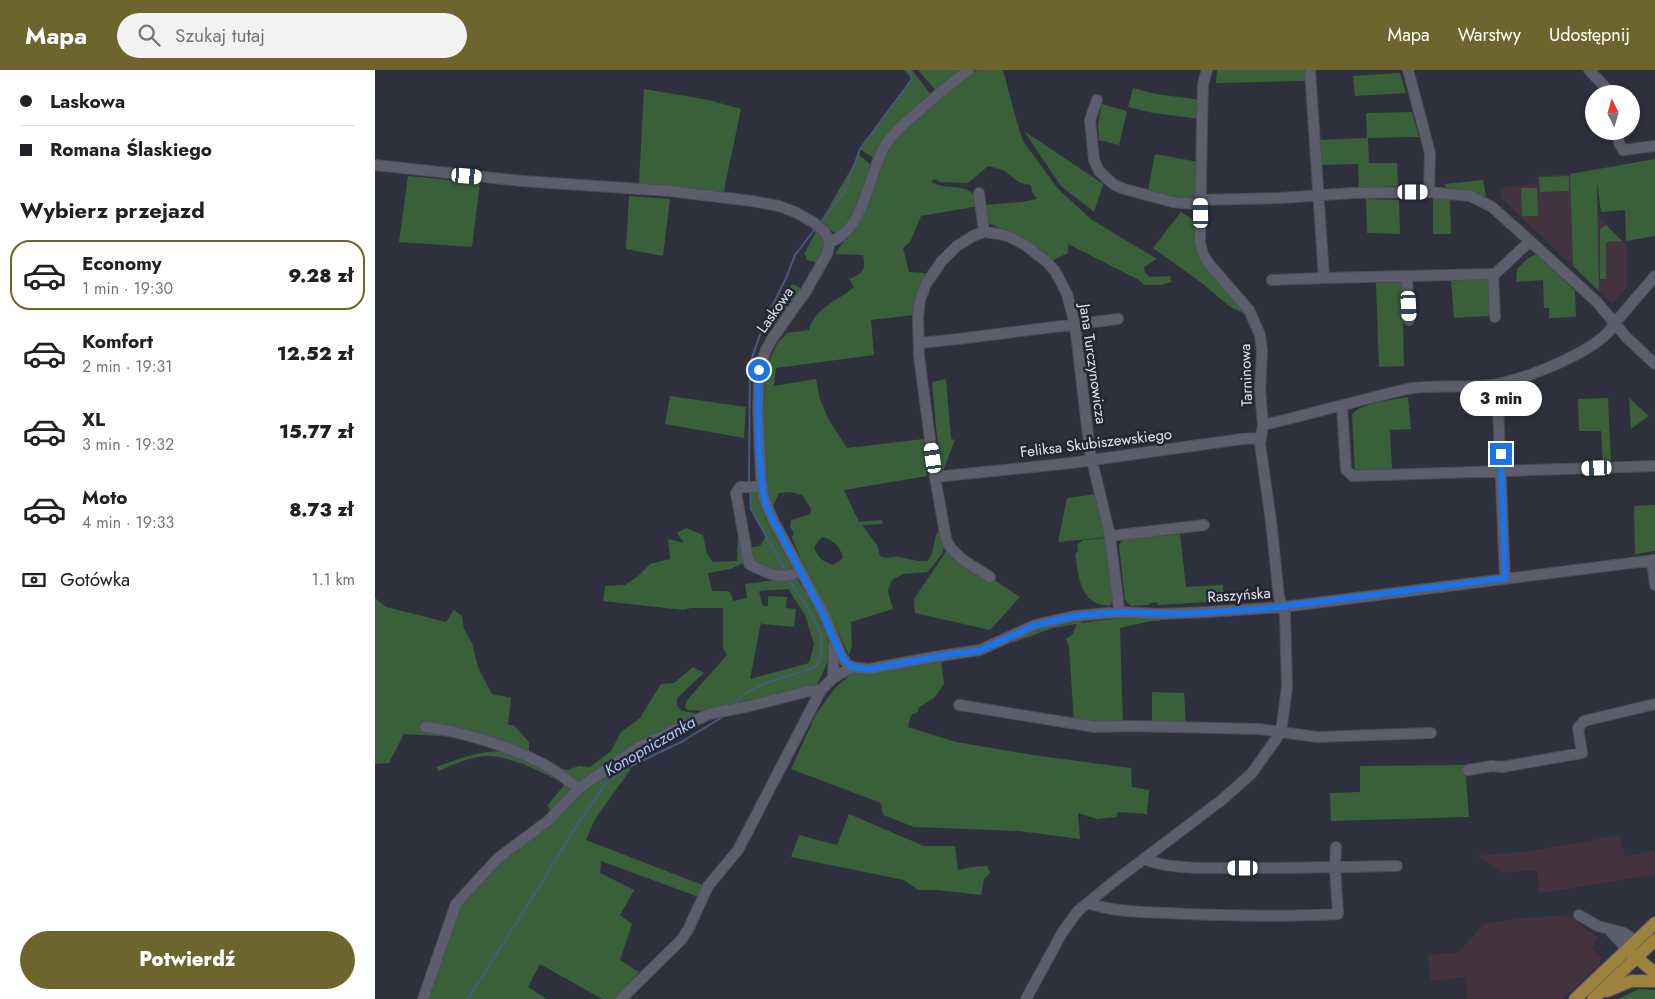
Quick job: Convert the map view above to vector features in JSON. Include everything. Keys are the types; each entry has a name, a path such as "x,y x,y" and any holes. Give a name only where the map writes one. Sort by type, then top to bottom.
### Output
{"main road":[{"path":"1595,998 1655,923"},
{"path":"1575,999 1636,949 1655,940"},
{"path":"1636,949 1655,958"},
{"path":"1636,949 1655,973"},
{"path":"1595,998 1627,982 1655,981"}],"street":[{"name":"Laskowa","path":"852,667 843,659 823,614 770,513 754,487 761,363 769,344 816,275 827,254 830,242 839,239 857,215 883,151 896,131 969,70"},
{"name":"Tarninowa","path":"1207,70 1203,84 1201,243 1203,254 1209,264 1249,310 1260,335 1262,352 1260,390 1263,425 1261,444 1279,598 1285,614 1287,680 1281,732"},
{"path":"1309,70 1324,278"},
{"path":"1408,70 1430,153 1429,192"},
{"path":"1589,70 1603,85"},
{"path":"1097,100 1090,120 1094,160 1099,171 1113,184 1173,202 1194,204 1201,200 1280,198 1353,193 1429,192 1455,193 1482,200 1597,302 1626,337 1655,364"},
{"path":"1618,140 1623,150 1655,146"},
{"path":"375,165 522,181 670,191 741,199 784,208 817,224 826,233 830,242"},
{"path":"979,192 984,232 973,236 957,246 941,262 926,284 920,300 918,316 921,365 935,477 946,539 949,547 990,577"},
{"name":"Jana Turczynowicza","path":"984,232 1011,237 1025,245 1047,262 1055,271 1067,294 1075,325 1091,460 1110,536 1121,612"},
{"path":"1272,280 1493,274 1530,241"},
{"path":"1493,274 1495,317"},
{"path":"1407,276 1409,320"},
{"path":"1263,425 1409,389 1497,384 1540,371 1583,351 1610,332 1614,324 1655,276"},
{"path":"919,342 958,340 1118,319"},
{"path":"1497,384 1505,578"},
{"path":"1342,406 1346,470 1353,476 1655,466"},
{"name":"Feliksa Skubiszewskiego","path":"935,477 1091,460 1261,438"},
{"path":"754,487 740,487 735,493 749,564 764,572 784,577 799,571"},
{"path":"1110,536 1204,525"},
{"path":"1653,560 1655,585"},
{"name":"Raszyńska","path":"852,667 869,669 981,650 1040,624 1074,616 1121,612 1185,613 1283,607 1653,560"},
{"name":"Laskowa","path":"833,678 834,640"},
{"path":"621,999 679,943 688,930 708,886 738,850 821,690 833,678 852,667"},
{"path":"423,999 456,904 498,858 548,821 579,788 639,747 709,714 809,691 821,690"},
{"path":"1468,770 1492,766 1502,767 1582,753 1578,728 1584,721 1655,704"},
{"path":"959,705 1095,727 1259,729 1317,737 1431,733"},
{"path":"425,727 449,730 510,749 549,768 579,788"},
{"path":"1026,999 1062,933 1079,911 1112,883 1223,799 1246,778 1267,753 1281,732"},
{"path":"1088,904 1134,911 1188,914 1282,916 1338,914 1335,868 1336,847"},
{"path":"1145,859 1160,864 1209,868 1397,866"},
{"path":"1579,915 1610,931 1624,933 1636,949"}],"shaded area":[{"path":"1570,174 1573,266 1501,198 1500,188 1538,183 1538,176"},
{"path":"1598,216 1626,244 1627,288 1612,304 1599,291"},
{"path":"1620,835 1625,857 1655,850 1655,875 1539,893 1537,870 1503,873 1477,856 1531,851"},
{"path":"1567,915 1597,937 1592,949 1601,956 1600,964 1562,999 1467,999 1465,977 1431,981 1428,955 1459,952 1484,924 1524,918"}],"green space":[{"path":"904,70 912,70 932,96 877,157 872,157 860,149 912,79"},
{"path":"918,70 963,70 937,92"},
{"path":"977,70 1003,70 1023,141 1058,189 1092,220 1157,259 1144,267 1145,273 1150,277 1170,276 1172,282 1161,285 1144,285 1139,280 1068,244 1068,253 1051,261 1014,234 988,223 985,205 1037,199 1032,192 1031,185 1020,183 1003,170 988,166 968,183 940,182 934,179 931,182 971,192 979,206 921,216 910,242 903,248 909,272 925,273 914,315 871,320 874,355 776,368 774,386 816,379 820,400 830,422 847,448 924,439 927,476 844,490 859,522 882,520 883,524 862,525 877,545 880,556 927,561 932,553 936,536 941,527 945,544 942,554 928,572 903,574 892,580 888,591 893,609 851,622 852,646 849,655 805,569 792,538 794,533 790,527 791,520 810,514 811,508 802,495 790,492 779,493 772,508 766,493 763,441 765,373 777,344 787,333 809,330 812,322 822,310 854,287 849,279 858,275 864,268 863,255 835,254 862,217 884,155 912,120","holes":["823,537 833,542 842,554 843,558 833,565 821,559 814,547"]},
{"path":"1217,70 1305,70 1305,81 1216,83"},
{"path":"1400,73 1406,93 1355,96 1353,76"},
{"path":"1133,88 1156,94 1201,100 1200,119 1153,113 1128,107"},
{"path":"644,89 709,100 741,109 723,195 639,183"},
{"path":"1102,104 1127,111 1119,145 1099,140 1098,124"},
{"path":"1412,112 1419,137 1368,138 1369,163 1397,163 1398,186 1359,188 1358,164 1320,165 1318,140 1367,138 1366,113"},
{"path":"1024,131 1103,184 1094,212 1061,186"},
{"path":"1155,154 1199,162 1198,199 1188,199 1148,191"},
{"path":"859,155 869,163 872,169 855,213 845,228 838,234 821,221"},
{"path":"1655,159 1655,236 1626,241 1625,210 1601,212 1597,182 1599,291 1573,266 1570,174"},
{"path":"408,176 480,183 472,247 399,242"},
{"path":"1569,176 1569,191 1540,192 1539,177"},
{"path":"1483,180 1486,197 1465,190 1446,188 1444,184"},
{"path":"1521,188 1537,188 1538,216 1522,216"},
{"path":"629,196 670,199 663,256 626,249"},
{"path":"1433,198 1450,198 1451,234 1433,234"},
{"path":"1366,199 1399,200 1400,234 1367,233"},
{"path":"1181,212 1200,224 1199,244 1248,312 1245,314 1229,306 1203,284 1153,248"},
{"path":"1606,225 1622,241 1606,242 1606,279 1600,279 1600,229"},
{"path":"817,230 826,245 819,263 806,260 807,257 804,254"},
{"path":"1537,254 1575,291 1576,317 1549,318 1549,308 1544,308 1543,280 1516,282 1517,269 1528,258"},
{"path":"1486,279 1490,282 1491,312 1488,316 1454,318 1451,281"},
{"path":"1405,282 1406,319 1403,323 1404,366 1379,367 1376,283"},
{"path":"793,284 804,290 776,329 765,321 778,296"},
{"path":"946,379 951,439 955,440 943,471 940,470 932,382"},
{"path":"670,396 746,407 744,438 665,424"},
{"path":"1408,397 1411,429 1390,430 1392,470 1355,471 1352,415 1362,407 1370,404"},
{"path":"1608,398 1611,462 1603,462 1601,431 1579,431 1578,399"},
{"path":"1629,398 1649,416 1631,429"},
{"path":"750,491 757,492 766,519 794,571 779,573 751,560 730,569 708,573 712,591 727,591 731,593 733,601 747,598 745,584 796,577 822,620 828,639 829,653 827,663 817,685 706,711 687,710 685,706 687,700 727,655 723,648 723,608 691,608 683,610 603,601 605,586 625,585 650,564 670,559 668,539 684,543 677,533 686,528 703,535 707,554 713,562 737,561 738,540 749,539 752,547 760,546 766,536 751,509","holes":["788,589 805,615 814,644 809,663 750,679 761,622 762,624 794,627 796,609 786,608 787,597 768,596 768,606 763,606 763,608 759,591"]},
{"path":"1097,494 1108,537 1058,542 1067,498"},
{"path":"1655,505 1655,551 1635,554 1634,506"},
{"path":"1180,534 1186,587 1223,585 1224,601 1158,605 1157,602 1148,605 1131,606 1125,600 1119,545 1122,540"},
{"path":"1106,538 1113,584 1110,606 1096,603 1085,592 1080,580 1075,553 1078,552 1077,545 1083,540"},
{"path":"949,547 962,558 1020,597 990,630 915,613 914,599"},
{"path":"375,598 386,607 446,622 454,610 462,616 464,629 472,643 479,670 492,694 511,698 508,725 514,725 529,742 529,755 567,770 579,766 590,767 611,751 621,732 640,718 661,684 674,683 693,667 704,673 677,698 677,706 682,711 701,714 637,754 623,765 631,769 595,819 586,840 705,886 699,897 601,861 600,873 634,890 620,915 632,924 620,960 639,972 615,999 602,999 540,964 528,987 547,999 419,999 449,907 476,877 544,821 551,811 547,806 565,784 527,766 497,757 487,756 462,761 439,771 436,767 460,758 485,752 502,751 456,737 404,734 389,763 375,764"},
{"path":"1138,616 1161,617 1160,621 1151,621 1120,628 1123,724 1074,721 1069,647 1066,639 1072,635 1077,624 1053,628 1012,643 1013,639 1021,633 1092,617 1080,623"},
{"path":"941,660 944,684 934,698 918,708 918,712 911,715 908,727 956,742 1033,755 1131,768 1132,787 1149,790 1147,814 1118,812 1116,817 1097,819 1078,813 1080,839 1019,831 914,827 883,815 881,803 791,769 816,714 835,688 852,673 911,667"},
{"path":"1152,692 1184,693 1186,725 1152,724"},
{"path":"1465,765 1469,817 1331,821 1330,793 1360,792 1360,766"},
{"path":"849,814 924,846 955,846 958,870 987,866 990,873 984,879 981,895 937,890 918,890 904,880 791,857 799,835 837,845"},
{"path":"1639,989 1655,990 1655,999 1618,999"}],"waterway":[{"name":"Konopniczanka","path":"820,223 845,191 860,149 912,79 909,70"},
{"name":"Konopniczanka","path":"749,483 750,363 765,321 795,255 815,229"},
{"name":"Konopniczanka","path":"750,490 751,509 786,572"},
{"name":"Konopniczanka","path":"733,705 744,695 759,686 810,670 816,666 820,659 820,632 789,579"},
{"name":"Konopniczanka","path":"468,999 569,837 605,784 627,768 683,741 724,716"}],"route":[{"path":"759,370 759,450 763,493 766,502 773,520 823,614 845,662 849,666 865,670 981,650 1035,625 1074,616 1121,612 1177,614 1261,609 1505,578 1501,454"}]}
